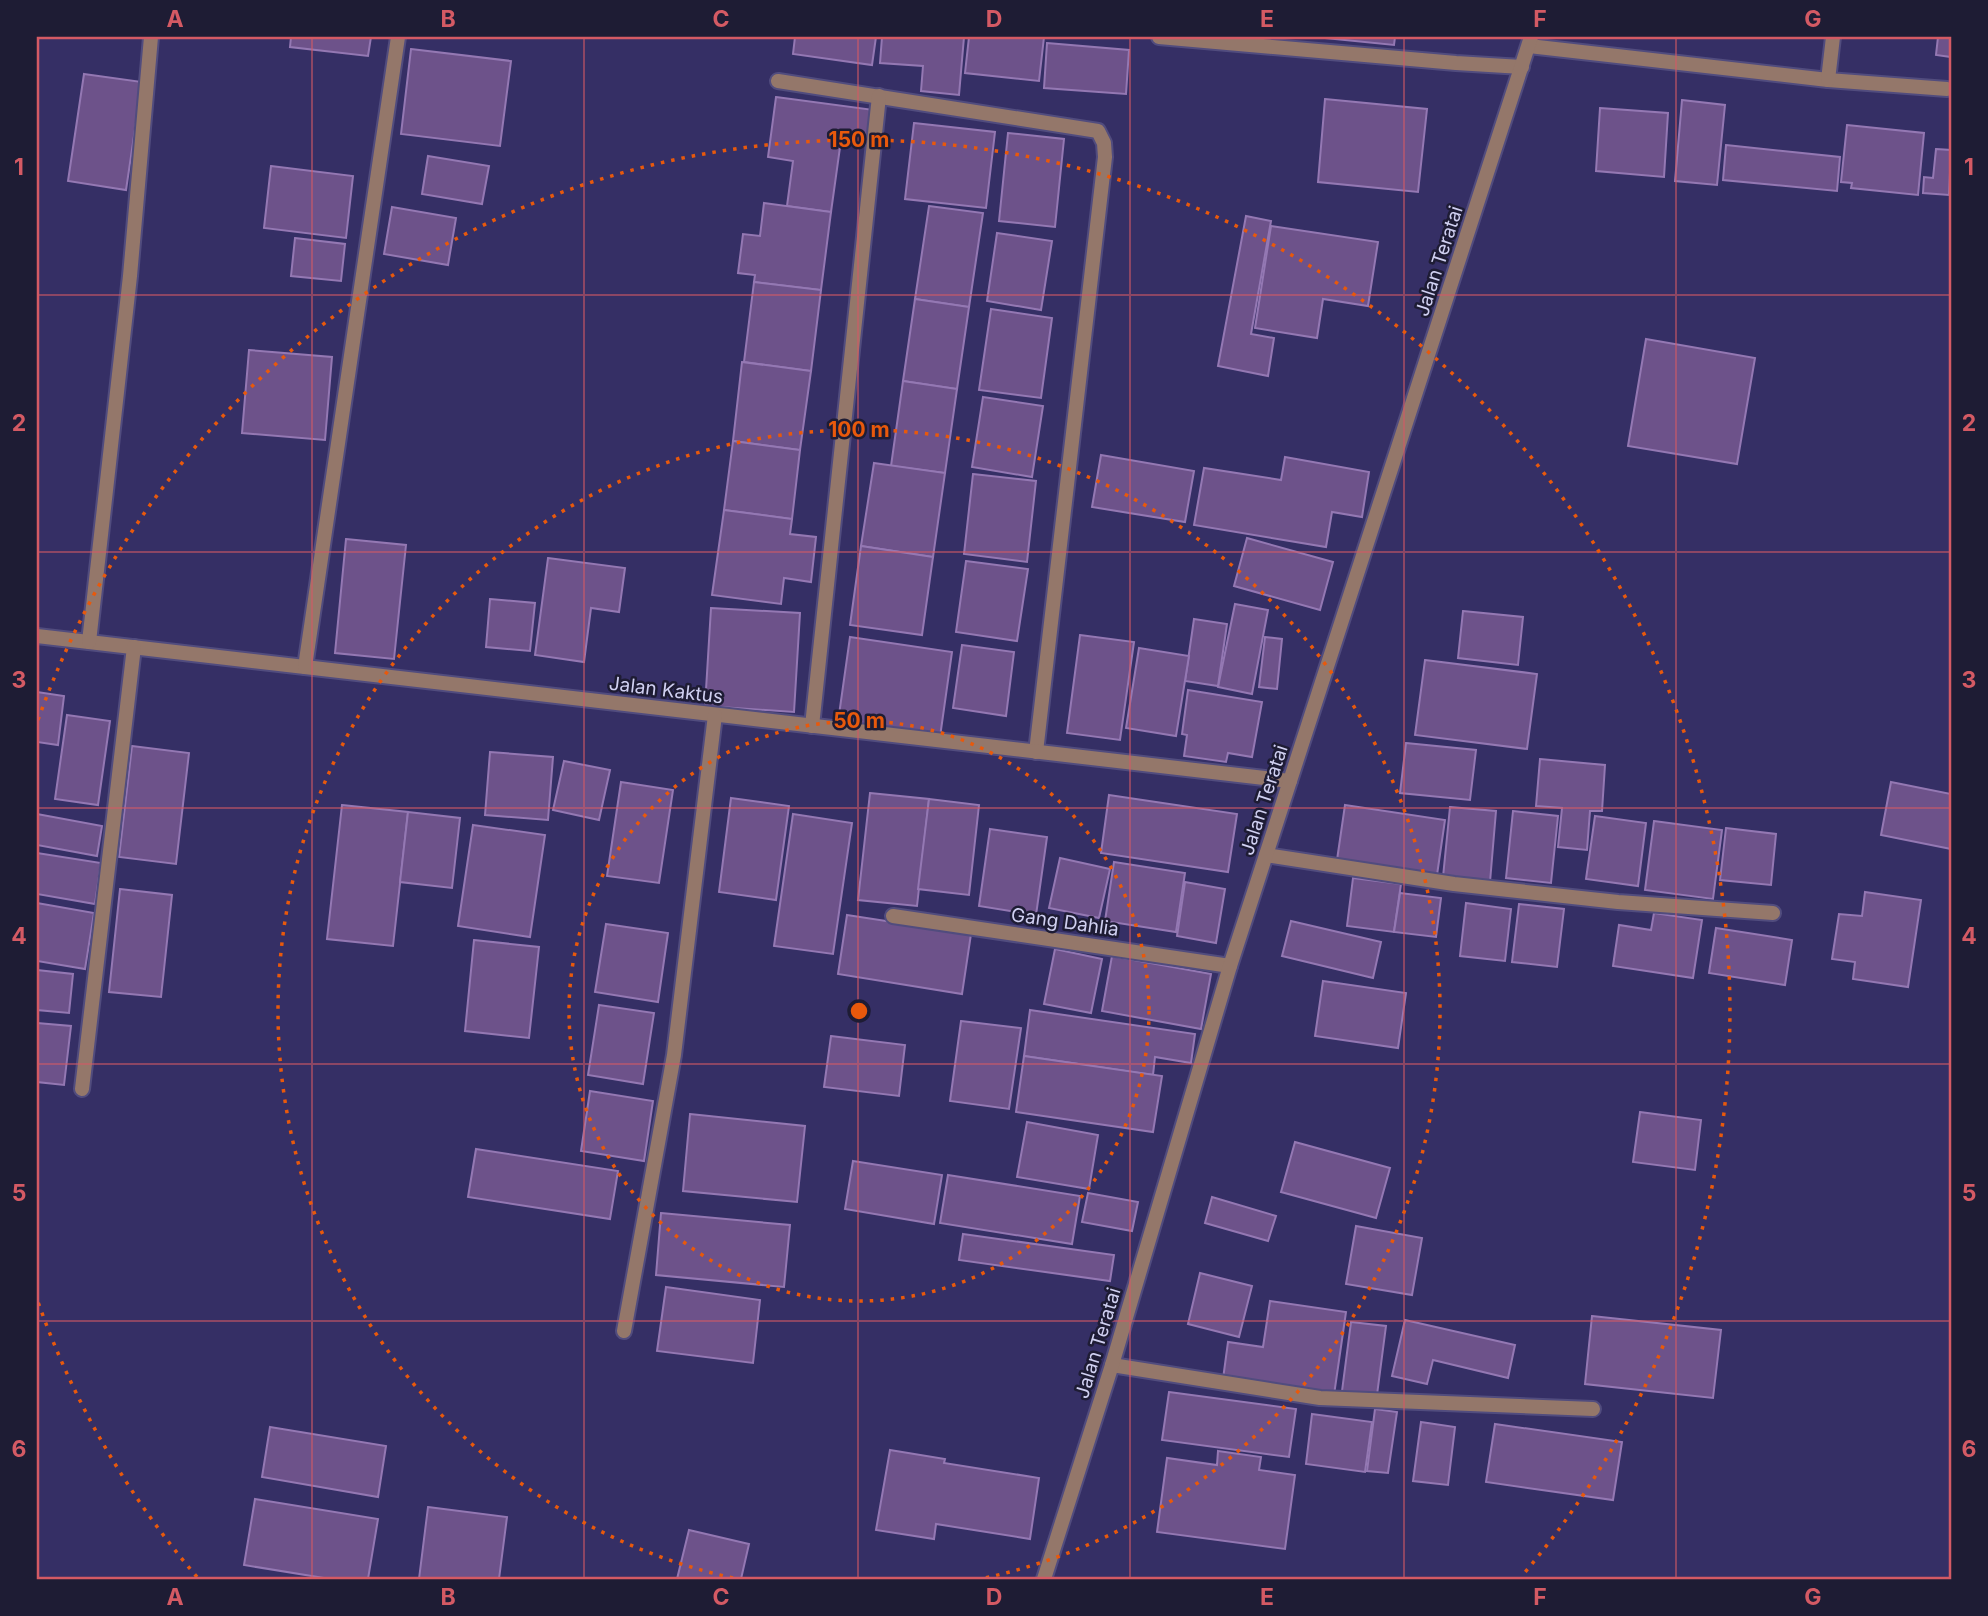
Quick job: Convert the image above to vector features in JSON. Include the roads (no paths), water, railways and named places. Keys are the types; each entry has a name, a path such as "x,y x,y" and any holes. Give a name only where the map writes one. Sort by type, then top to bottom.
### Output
{"street":[{"path":"89,642 130,276 151,37"},
{"path":"305,667 398,37"},
{"path":"1159,37 1522,67"},
{"path":"1828,80 1833,37"},
{"path":"1530,41 1828,80 1947,89"},
{"name":"Jalan Teratai","path":"1044,1579 1112,1365 1230,966 1530,41"},
{"path":"778,81 1098,131 1104,144 1105,157 1036,752"},
{"path":"812,726 879,96"},
{"name":"Jalan Kaktus","path":"37,636 1290,782"},
{"path":"82,1089 134,647"},
{"path":"624,1331 674,1055 715,715"},
{"path":"1266,855 1454,884 1618,902 1773,913"},
{"name":"Gang Dahlia","path":"893,916 1230,966"},
{"path":"1112,1365 1320,1398 1593,1409"}]}
